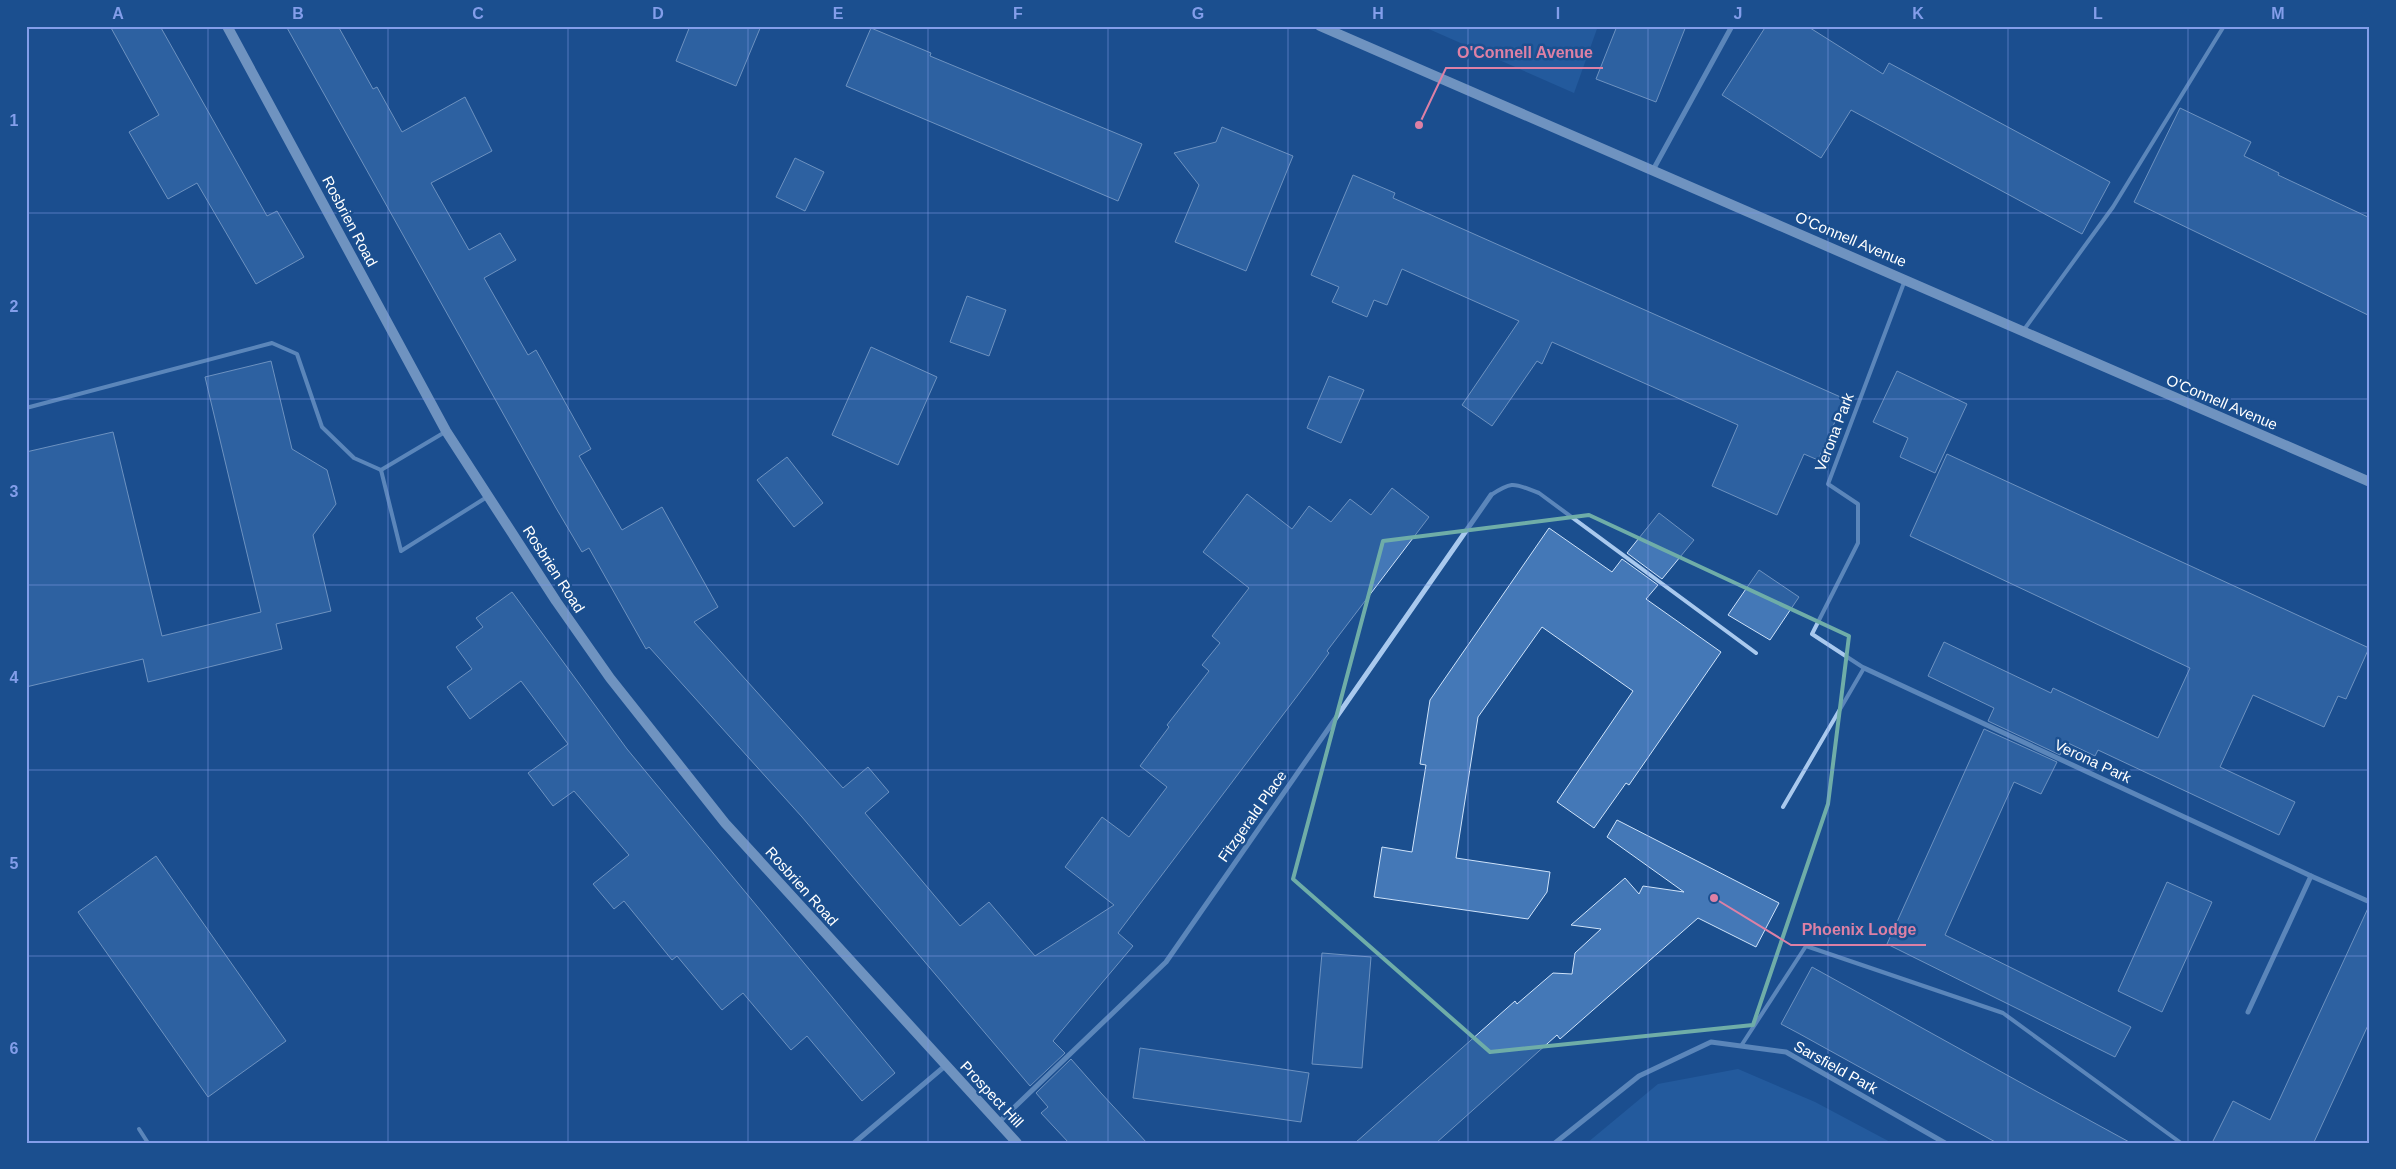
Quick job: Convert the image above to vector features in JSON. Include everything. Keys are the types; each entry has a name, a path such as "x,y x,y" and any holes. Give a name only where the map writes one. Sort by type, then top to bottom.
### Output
{"main road":[{"name":"Rosbrien Road","path":"227,26 446,431 556,601 610,678 719,815 945,1066"},
{"name":"O'Connell Avenue","path":"1320,26 2370,482"},
{"name":"Prospect Hill","path":"945,1066 1017,1143"}],"street":[{"path":"1652,170 1732,26"},
{"name":"Fitzgerald Place","path":"999,1122 1166,962 1491,494"},
{"name":"Verona Park","path":"1864,668 2370,902"},
{"path":"2248,1012 2311,876"},
{"name":"Sarsfield Park","path":"1555,1143 1639,1076 1711,1042 1786,1052 1945,1143"},
{"path":"854,1143 945,1066"}],"lane":[{"path":"2021,332 2113,207 2224,26"},
{"name":"Verona Park","path":"1864,668 1812,634 1858,543 1858,504 1828,484 1906,279"},
{"path":"26,408 272,344 297,354 322,427 354,458 380,470"},
{"path":"380,470 446,431"},
{"path":"380,470 401,551 489,496"},
{"path":"1491,494 1506,485 1514,484 1539,493 1756,653"},
{"path":"1783,807 1864,668"},
{"path":"1741,1046 1806,946 2003,1013 2181,1143"},
{"path":"139,1129 148,1143"}],"highlighted area":[{"path":"1589,515 1849,636 1828,804 1753,1025 1490,1052 1293,879 1383,541"}],"shaded area":[{"path":"1422,26 1598,26 1574,93"},
{"path":"1738,1069 1815,1102 1892,1143 1587,1143 1658,1084"}],"building":[{"path":"110,26 160,26 267,216 277,211 304,257 256,284 197,183 168,199 129,132 159,115"},
{"path":"286,26 338,26 373,89 377,87 402,132 465,97 492,151 431,183 469,250 500,233 516,260 484,278 528,355 536,350 591,449 579,456 622,530 662,507 718,607 694,622 843,788 868,767 889,792 865,813 960,926 989,902 1035,956 1114,905 1065,867 1102,817 1129,837 1167,787 1140,766 1169,727 1167,725 1209,671 1202,665 1220,643 1212,636 1249,588 1203,552 1247,494 1292,529 1309,506 1331,522 1350,499 1371,515 1392,488 1429,517 1327,651 1329,653 1310,679 1118,933 1133,946 1053,1041 1065,1053 1030,1086 802,817 649,647 646,649 589,548 582,552 556,508"},
{"path":"690,26 761,26 736,86 676,61"},
{"path":"1617,26 1686,26 1656,102 1596,79"},
{"path":"1766,26 1807,26 1883,74 1889,63 2110,182 2082,234 1851,110 1821,158 1722,95"},
{"path":"871,28 931,53 930,56 1142,144 1118,201 846,86"},
{"path":"2180,108 2251,142 2244,156 2279,173 2278,175 2370,218 2370,316 2134,202"},
{"path":"1222,127 1293,156 1246,271 1175,242 1199,185 1174,153 1216,142"},
{"path":"795,158 824,172 805,211 776,197"},
{"path":"1353,175 1395,193 1393,198 1845,399 1818,460 1804,454 1777,515 1712,486 1738,425 1552,342 1542,364 1537,361 1492,426 1462,405 1519,321 1402,269 1387,305 1374,300 1367,317 1332,302 1339,287 1311,275"},
{"path":"967,296 1006,310 989,356 950,342"},
{"path":"871,347 937,377 898,465 832,435"},
{"path":"271,361 292,449 327,470 336,504 313,535 331,611 276,624 282,649 148,682 143,659 26,687 26,452 113,432 162,636 261,612 205,377"},
{"path":"1897,371 1967,404 1935,473 1900,457 1908,438 1873,422"},
{"path":"1329,376 1364,390 1341,443 1307,428"},
{"path":"1947,454 2369,648 2346,699 2338,696 2324,727 2253,695 2220,767 2295,802 2279,835 2098,750 2095,756 2066,742 2060,755 1988,721 1994,708 1928,676 1944,642 2051,693 2053,688 2158,738 2190,668 1910,536"},
{"path":"787,457 823,503 794,527 757,480"},
{"path":"1659,513 1694,540 1662,579 1627,553"},
{"path":"1549,528 1612,572 1622,559 1658,585 1646,599 1721,652 1629,785 1626,783 1594,828 1557,802 1633,691 1542,627 1478,717 1456,858 1550,872 1547,892 1528,919 1374,897 1382,847 1412,852 1426,765 1420,764 1430,700"},
{"path":"1759,570 1799,597 1770,640 1728,615"},
{"path":"512,592 627,749 895,1073 862,1101 807,1036 791,1050 743,993 722,1010 677,956 672,960 624,901 614,909 593,884 629,855 574,791 553,806 528,773 568,744 521,681 470,719 447,687 472,669 456,647 483,627 476,618"},
{"path":"1984,729 2057,762 2041,794 2014,782 1945,935 2131,1027 2115,1057 1887,944"},
{"path":"1617,820 1779,903 1756,947 1698,918 1560,1039 1557,1035 1436,1143 1355,1143 1515,1001 1517,1004 1553,973 1572,974 1575,953 1601,929 1571,925 1625,878 1639,894 1643,886 1684,892 1607,837"},
{"path":"156,856 286,1041 208,1097 78,912"},
{"path":"2167,882 2212,902 2162,1012 2118,991"},
{"path":"2369,906 2370,1021 2314,1142 2316,1143 2212,1143 2233,1101 2270,1120"},
{"path":"1322,953 1371,957 1362,1068 1312,1064"},
{"path":"1812,967 2131,1143 1997,1143 1781,1024"},
{"path":"1140,1048 1309,1073 1301,1122 1133,1098"},
{"path":"1071,1059 1147,1143 1069,1143 1041,1113 1048,1107 1036,1093"}],"place":[{"name":"O'Connell Avenue","path":"1419,125"},
{"name":"Phoenix Lodge","path":"1714,898"}]}
